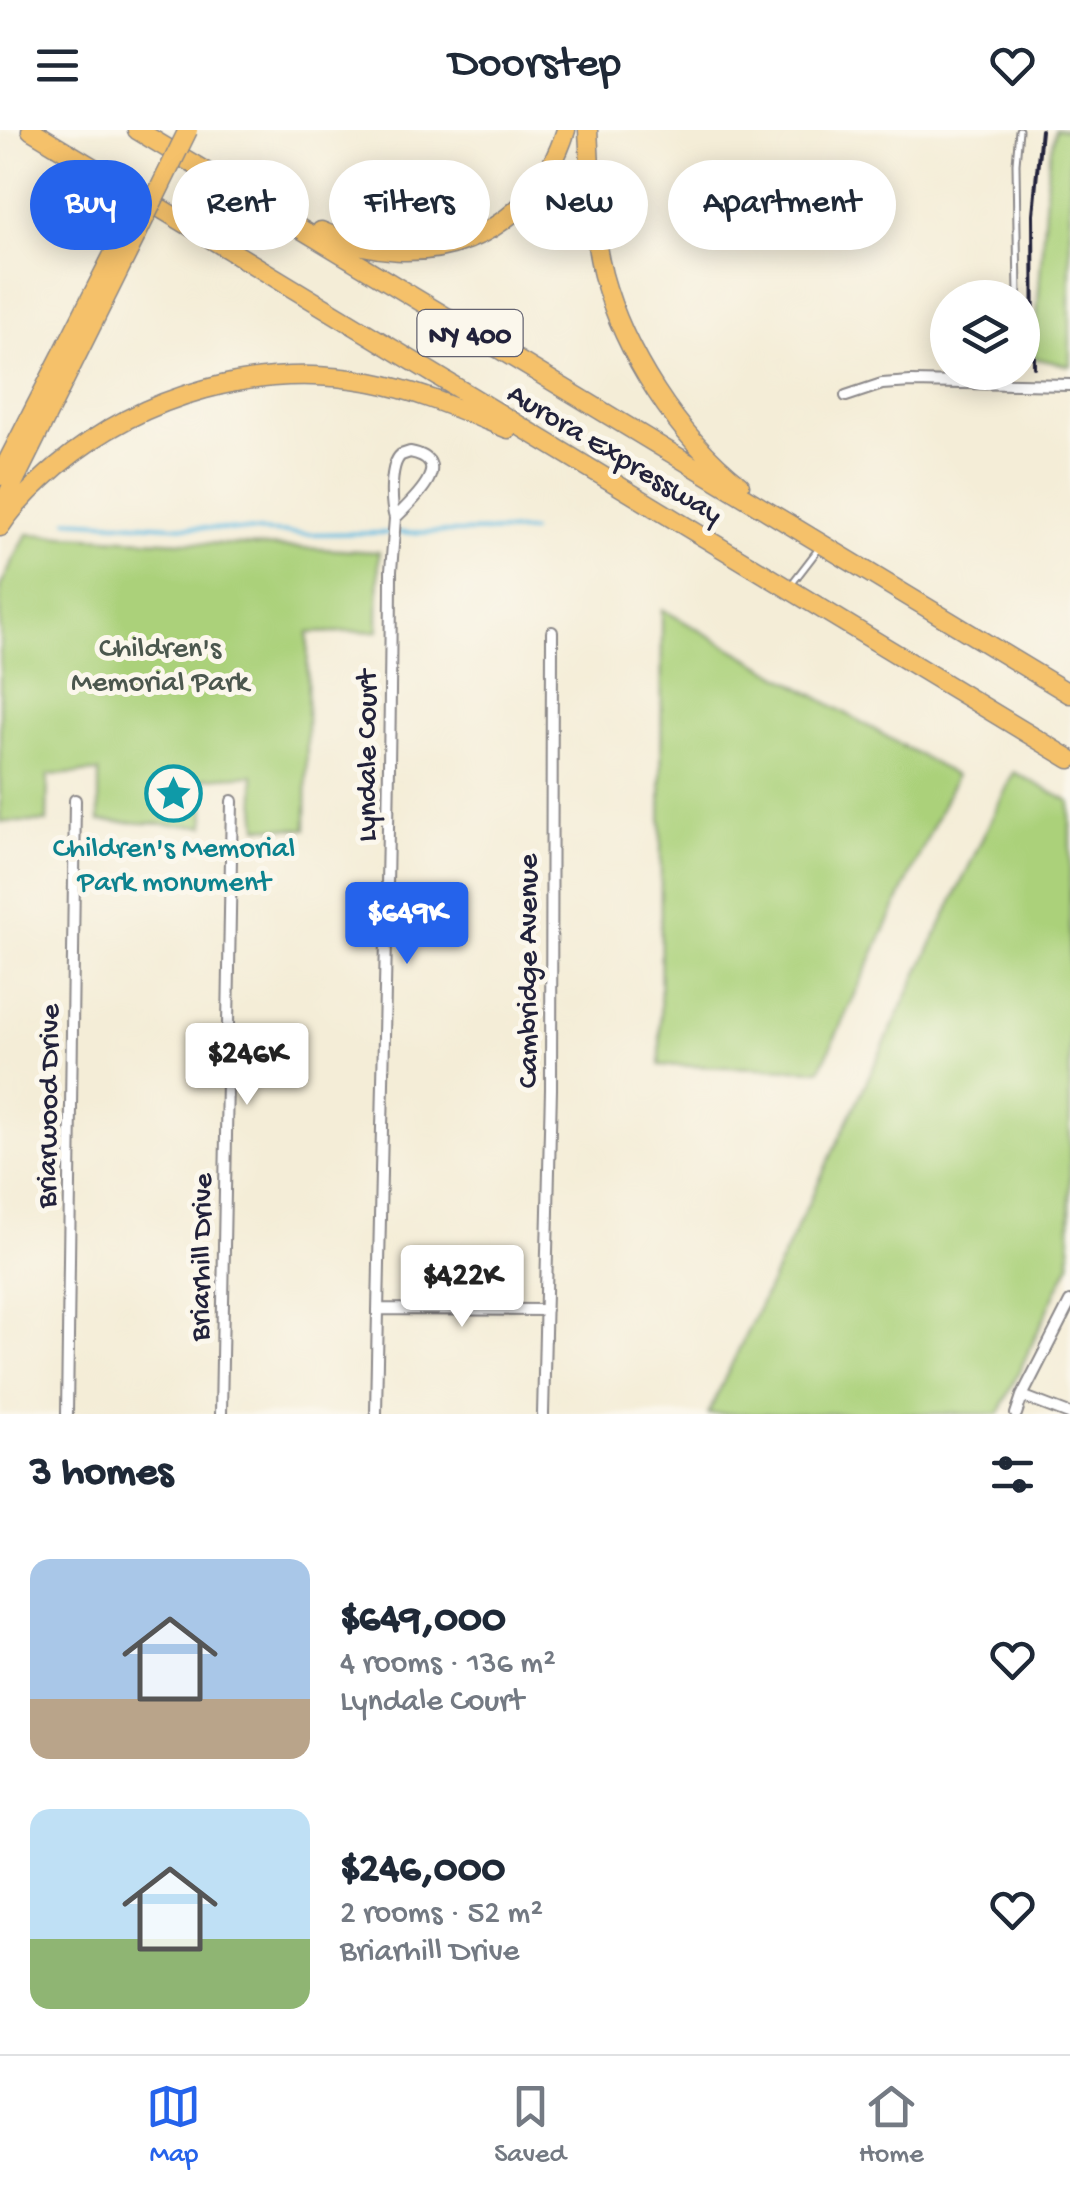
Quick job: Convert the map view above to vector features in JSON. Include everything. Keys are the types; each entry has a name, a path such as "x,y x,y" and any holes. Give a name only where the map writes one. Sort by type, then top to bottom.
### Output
{"highway":[{"name":"Aurora Expressway","path":"31,130 1068,758"},
{"name":"Aurora Expressway","path":"136,130 185,160"},
{"path":"152,186 177,130"},
{"path":"152,195 188,130"},
{"path":"309,226 368,248 423,251 476,238 514,213 534,192 557,155 566,130"},
{"path":"588,130 603,274 622,329 638,360 690,437 718,467 804,534"},
{"name":"Aurora Expressway","path":"309,235 1070,694"},
{"path":"0,476 122,250"},
{"path":"0,510 123,250"},
{"path":"0,527 36,484 107,429 181,396 259,378 291,376 369,382 416,393 558,449"}],"street":[{"path":"846,396 882,384 930,381"},
{"path":"1040,381 1070,385"},
{"name":"Lyndale Court","path":"376,1414 388,946 391,571 395,518 392,511 394,468 401,456 417,453 430,465 431,474 426,487 395,518"},
{"name":"Cambridge Avenue","path":"543,1414 551,1070 552,632"},
{"name":"Briarwood Drive","path":"67,1414 75,800"},
{"name":"Briarhill Drive","path":"222,1414 232,801"},
{"path":"1016,1414 1070,1302"},
{"path":"378,1309 546,1310"},
{"path":"1022,1396 1070,1414"}],"lane":[{"path":"1018,280 1019,130"},
{"path":"788,587 822,544"}],"green space":[{"path":"1055,130 1070,130 1070,366 1040,359 1040,280 1048,165"},
{"name":"Children's Memorial Park","path":"27,534 379,552 378,631 308,633 306,829 258,827 253,775 204,778 205,826 99,821 99,772 48,775 47,822 0,822 0,587"},
{"path":"662,609 956,776 820,1070 660,1065"},
{"path":"1014,772 1070,802 1070,1263 999,1414 708,1414"}],"waterway":[{"path":"68,520 307,534 531,531"}],"railway":[{"path":"1033,280 1033,214 1041,130"}],"place":[{"name":"Children's Memorial Park monument","path":"174,794"}]}
